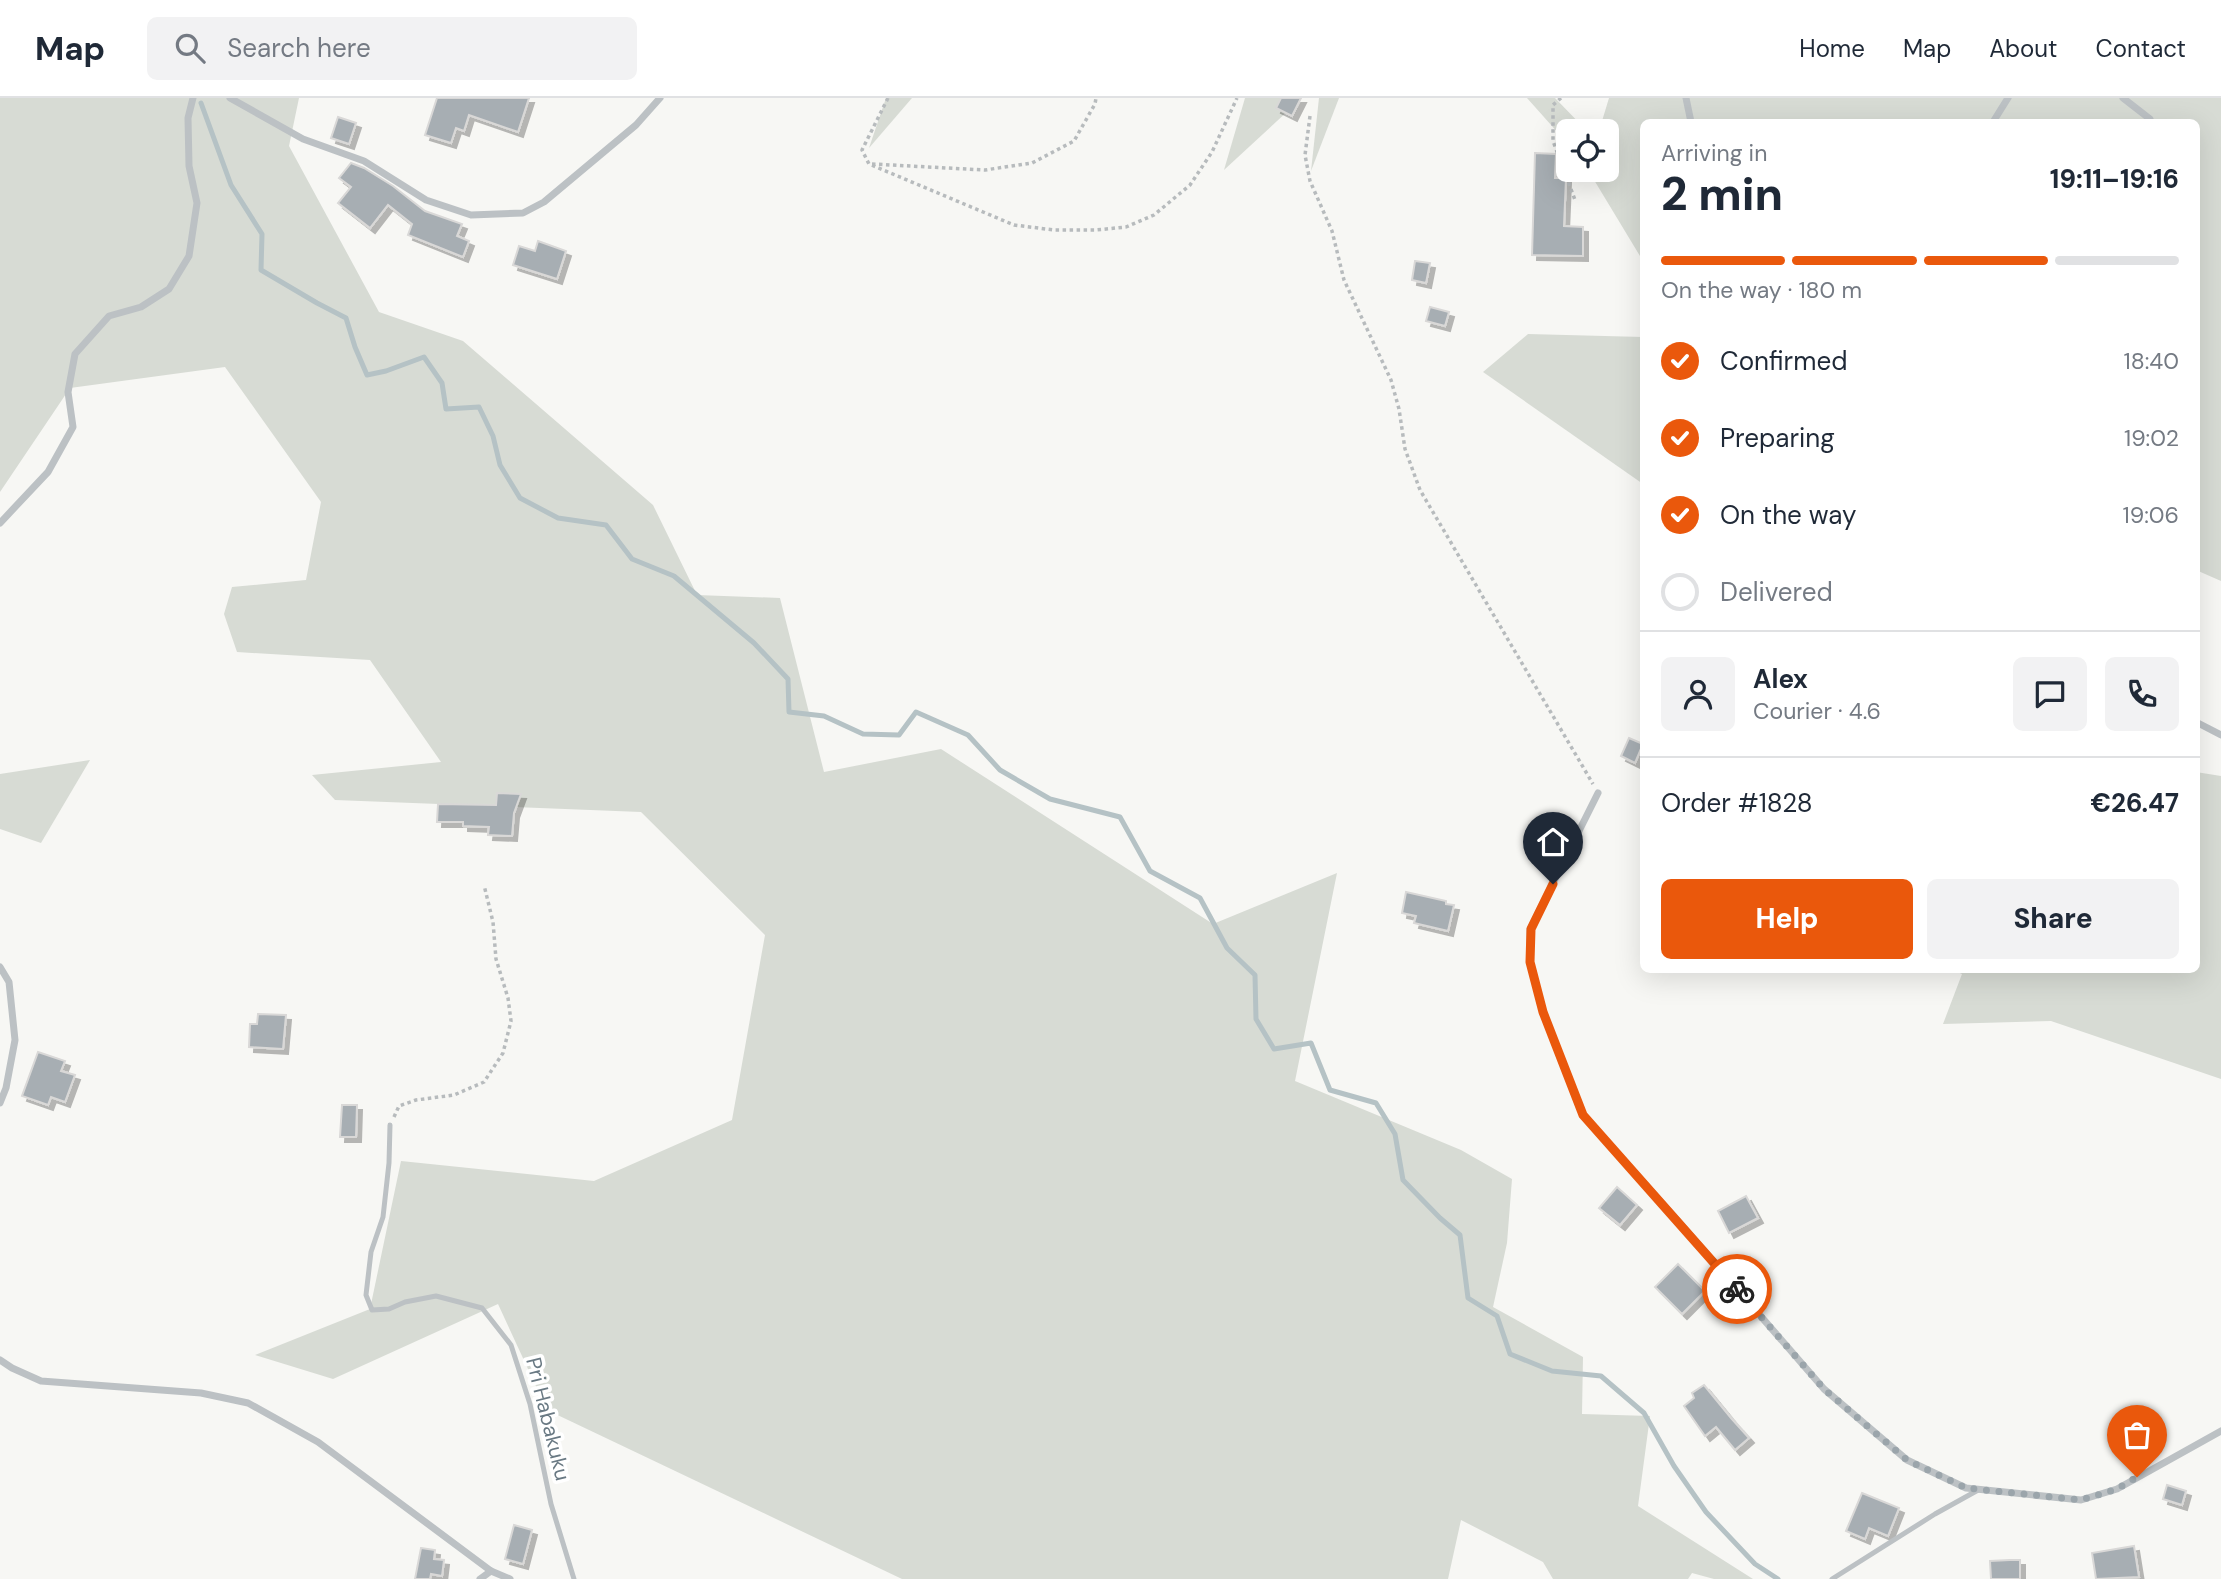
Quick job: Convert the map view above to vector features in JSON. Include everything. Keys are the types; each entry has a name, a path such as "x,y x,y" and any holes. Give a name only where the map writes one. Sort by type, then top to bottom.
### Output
{"street":[{"path":"0,523 48,472 73,427 68,392 75,354 109,316 141,307 169,289 189,256 197,203 189,166 188,118 193,98"},
{"path":"230,98 303,139 364,161 426,200 471,215 523,213 544,202 636,125 660,98"},
{"path":"1686,98 1690,119"},
{"path":"1995,119 2008,98"},
{"path":"2123,98 2150,119"},
{"path":"2200,724 2221,735"},
{"path":"1598,793 1531,929 1530,962 1543,1012 1583,1115 1824,1389 1907,1460 1966,1488 2081,1500 2117,1489 2221,1431"},
{"path":"0,967 9,982 15,1040 6,1088 0,1103"},
{"path":"0,1360 41,1381 201,1393 248,1403 318,1442 491,1571 510,1579"},
{"path":"480,1579 491,1571"}],"lane":[{"name":"Pri Habakuku","path":"390,1125 383,1217 371,1252 366,1295 372,1310 389,1309 405,1301 436,1296 482,1308 511,1345 530,1404 551,1504 574,1579"},
{"path":"1832,1579 1980,1489"}],"path":[{"path":"888,98 862,150 869,164 1014,225 1054,230 1126,227 1154,215 1190,186 1212,152 1237,98"},
{"path":"869,164 985,170 1032,163 1074,141 1096,104 1096,98"},
{"path":"1561,98 1553,105 1553,141 1575,200"},
{"path":"1310,116 1305,155 1310,181 1332,232 1344,280 1391,380 1405,449 1420,490 1598,793"},
{"path":"390,1125 399,1106 416,1100 454,1095 484,1082 503,1053 511,1021 508,998 496,959 493,922 484,885"}],"shaded area":[{"path":"0,98 299,98 289,146 379,312 463,341 653,505 697,595 780,598 824,772 941,749 1213,924 1337,873 1295,1081 1461,1150 1512,1179 1507,1243 1493,1307 1583,1357 1582,1414 1650,1416 1638,1506 1753,1579 1714,1579 1692,1573 1688,1579 1553,1579 1543,1562 1461,1520 1448,1579 902,1579 547,1410 498,1304 333,1379 255,1355 370,1309 401,1161 594,1181 732,1120 765,935 641,812 335,800 312,775 441,762 370,660 237,652 224,614 232,587 306,580 321,502 225,367 70,388 0,492"},
{"path":"886,98 912,98 869,148"},
{"path":"1245,98 1302,98 1224,170"},
{"path":"1319,98 1339,98 1311,171"},
{"path":"1527,98 1555,98 1575,119 1556,119 1556,131"},
{"path":"1609,98 2221,98 2221,581 2200,572 2200,119 1640,119 1640,256 1595,182 1619,182 1619,119 1603,119"},
{"path":"1528,334 1640,337 1640,482 1483,372"},
{"path":"90,760 41,843 0,829 0,774"},
{"path":"2200,773 2221,776 2221,1079 2051,1021 1943,1024 1962,974 1960,973 2200,973"}],"building":[{"path":"437,98 529,98 518,132 469,115 464,131 456,128 451,143 425,135"},
{"path":"1281,98 1301,98 1292,116 1276,108"},
{"path":"338,117 356,123 349,144 331,138"},
{"path":"1535,153 1556,154 1556,182 1566,182 1564,226 1583,227 1583,256 1532,255"},
{"path":"351,163 393,186 425,211 462,224 457,236 469,241 463,257 408,235 412,224 388,205 370,228 338,203 351,187 339,178"},
{"path":"538,241 566,251 557,279 513,265 519,246 535,251"},
{"path":"1415,261 1430,263 1426,283 1412,280"},
{"path":"1430,307 1449,312 1445,326 1426,321"},
{"path":"1629,738 1640,743 1635,763 1621,756"},
{"path":"497,793 521,794 514,813 512,836 488,835 489,827 463,826 463,822 437,822 438,804 496,805"},
{"path":"1406,892 1454,905 1448,931 1414,923 1416,916 1402,913"},
{"path":"258,1014 286,1015 283,1049 249,1047 250,1024 257,1024"},
{"path":"38,1052 65,1061 61,1071 75,1075 65,1102 51,1097 48,1105 22,1096"},
{"path":"342,1105 357,1105 356,1137 340,1137"},
{"path":"1617,1187 1637,1205 1620,1225 1599,1208"},
{"path":"1746,1196 1758,1218 1729,1233 1718,1211"},
{"path":"1678,1264 1705,1291 1682,1314 1655,1287"},
{"path":"1704,1385 1749,1438 1735,1450 1716,1427 1705,1436 1684,1406 1694,1398 1692,1393"},
{"path":"2167,1485 2186,1491 2182,1505 2163,1499"},
{"path":"1862,1493 1899,1508 1888,1536 1869,1528 1865,1539 1846,1531"},
{"path":"514,1525 532,1530 523,1564 505,1559"},
{"path":"2134,1546 2139,1577 2096,1579 2092,1553"},
{"path":"421,1548 435,1550 434,1559 444,1560 442,1576 431,1574 430,1579 415,1579"},
{"path":"2020,1560 2020,1579 1991,1579 1990,1561"}],"waterway":[{"path":"201,103 231,185 262,234 261,270 346,318 367,375 424,357 442,383 446,409 479,407 493,436 500,465 520,498 558,518 606,525 632,559 674,576 754,643 788,679 789,712 824,716 863,734 899,735 916,712 968,735 1000,770 1050,799 1120,817 1150,871 1200,898 1227,948 1255,975 1256,1019 1274,1049 1311,1043 1330,1090 1376,1103 1395,1134 1403,1180 1460,1235 1468,1298 1497,1316 1510,1354 1552,1371 1601,1376 1644,1413 1674,1466 1706,1512 1755,1564 1778,1579"}],"way so far":[{"path":"1737,1289 1824,1389 1907,1460 1966,1488 2081,1500 2117,1489 2137,1477"}],"route":[{"path":"1553,884 1531,929 1530,962 1543,1012 1583,1115 1737,1289"}]}
